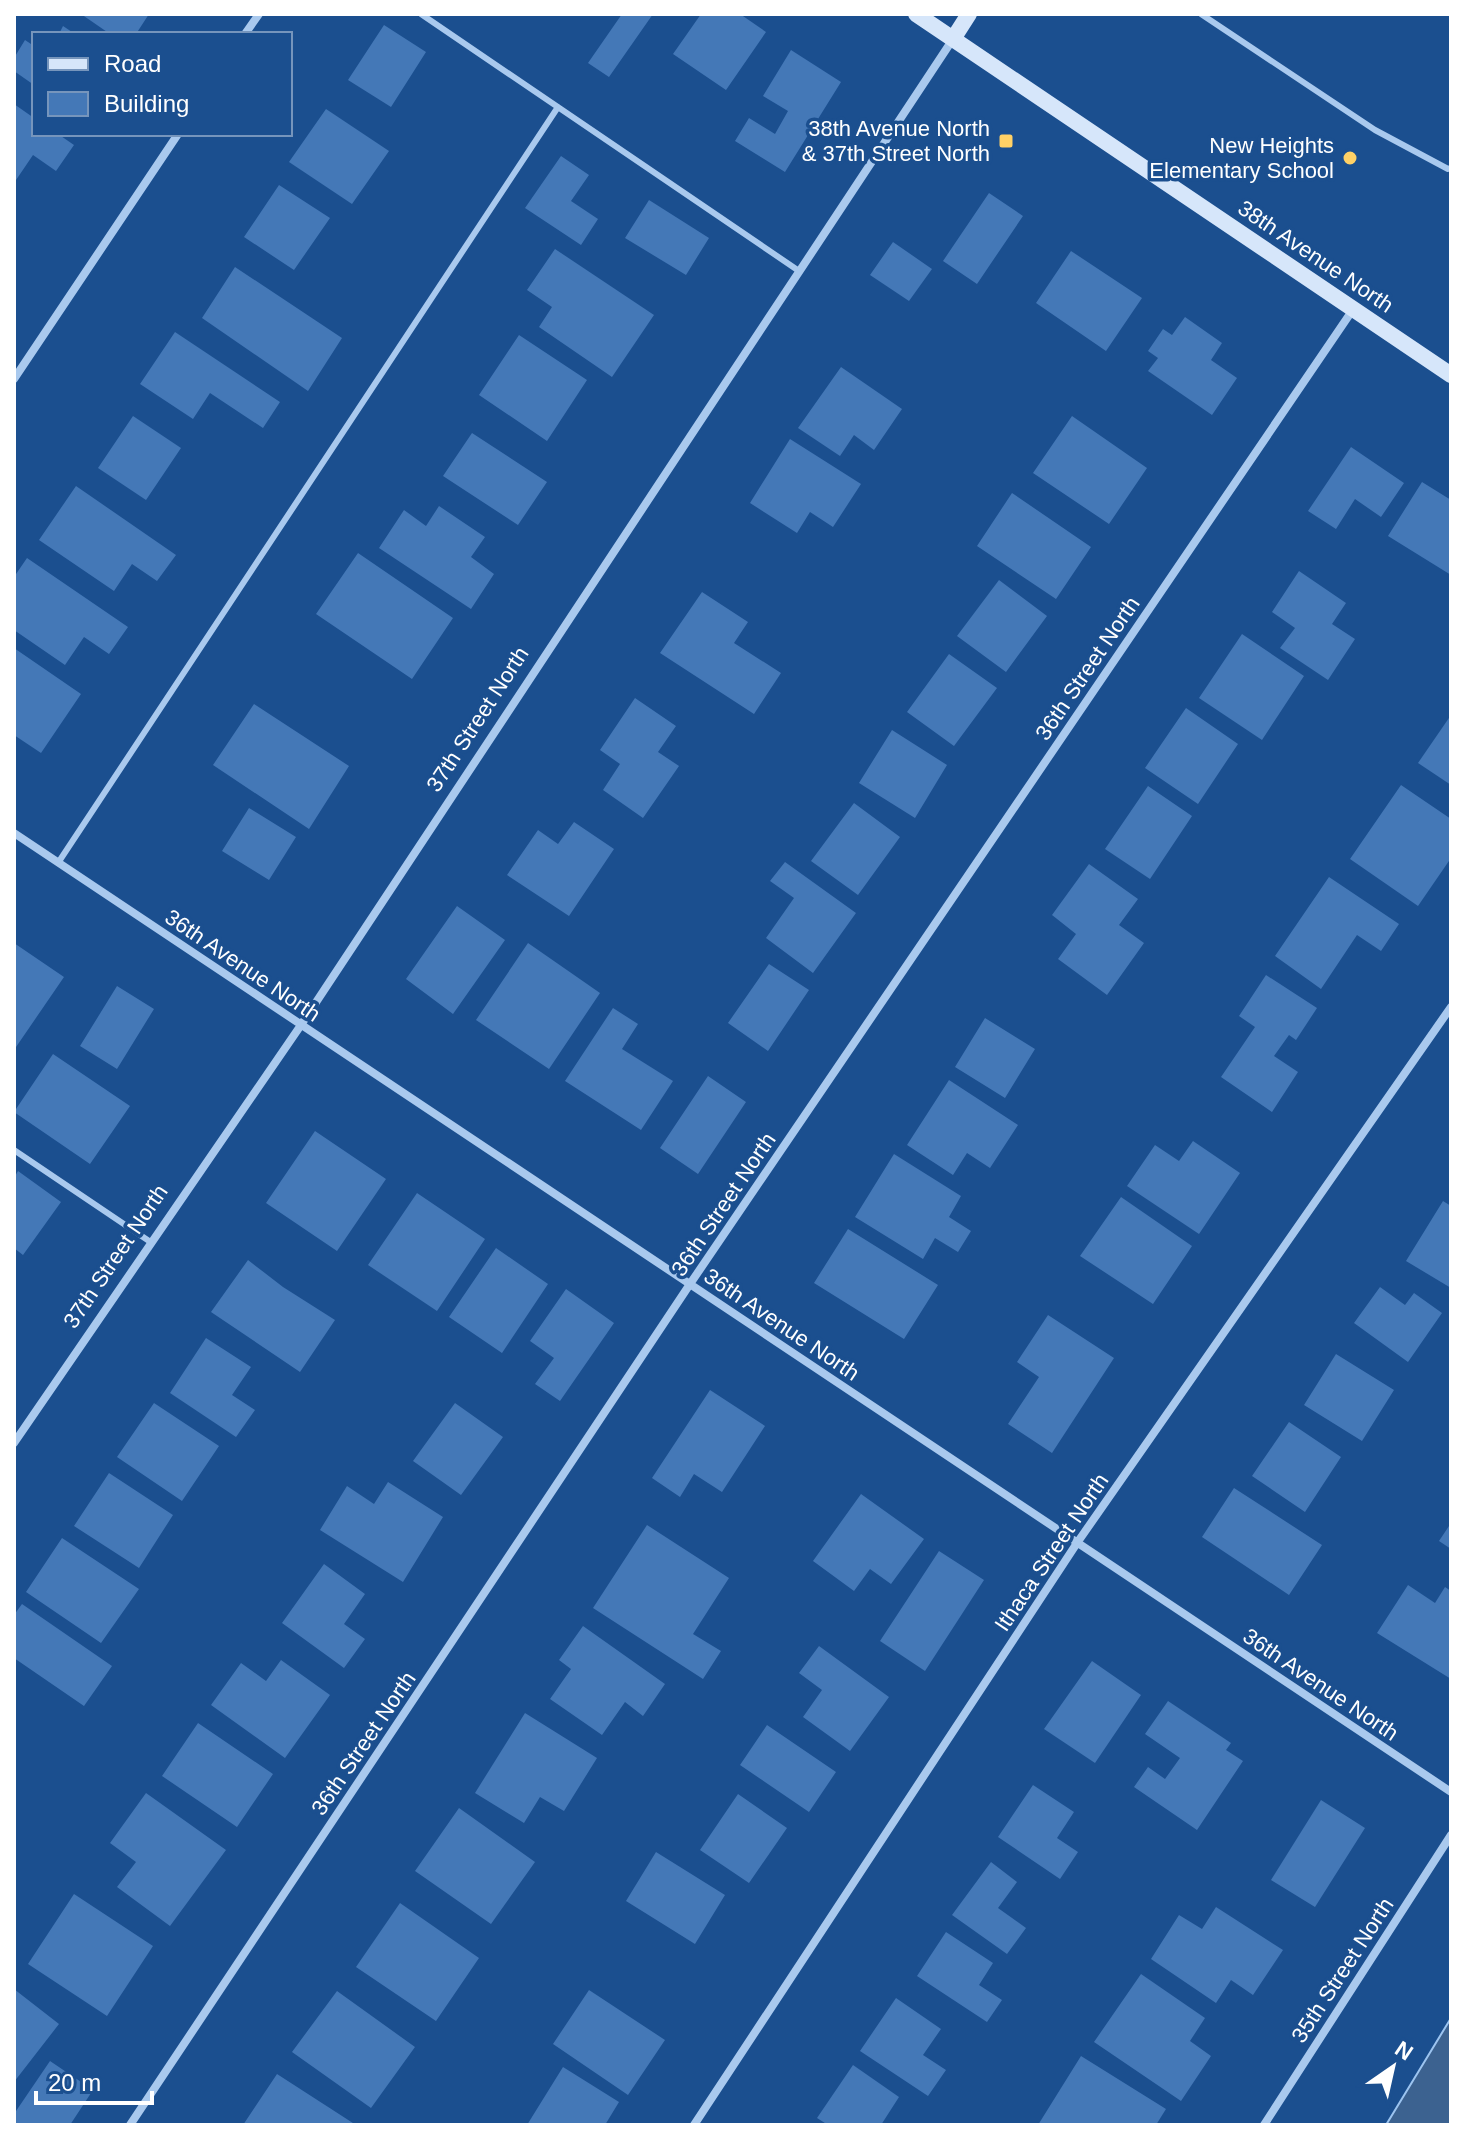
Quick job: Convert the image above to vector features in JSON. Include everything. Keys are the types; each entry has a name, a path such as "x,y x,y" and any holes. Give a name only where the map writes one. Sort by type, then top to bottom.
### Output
{"main road":[{"name":"38th Avenue North","path":"916,14 1451,375"},
{"name":"37th Street North","path":"953,39 969,14"}],"street":[{"path":"246,32 259,14"},
{"name":"37th Street North","path":"14,1443 301,1025 953,39"},
{"path":"14,379 177,136"},
{"name":"36th Street North","path":"130,2125 690,1284 1354,308"},
{"name":"36th Avenue North","path":"14,833 1451,1792"},
{"name":"Ithaca Street North","path":"694,2125 1077,1543 1451,1007"},
{"name":"35th Street North","path":"1264,2125 1451,1835"}],"lane":[{"path":"421,14 799,271"},
{"path":"1201,14 1375,130 1451,168"},
{"path":"58,863 558,107"},
{"path":"14,1150 152,1243"}],"water":[{"path":"1451,2018 1451,2125 1386,2125"}],"building":[{"path":"81,14 149,14 137,32 107,32"},
{"path":"622,14 653,14 609,77 588,63"},
{"path":"701,14 740,14 766,32 726,90 673,54"},
{"path":"384,25 426,52 391,107 348,80"},
{"path":"25,40 32,45 32,84 14,71 14,58"},
{"path":"791,50 841,82 785,172 735,141 749,118 775,134 788,111 763,96"},
{"path":"14,104 32,117 32,136 61,136 74,145 56,171 33,155 14,183"},
{"path":"326,109 389,151 352,204 289,162"},
{"path":"561,156 589,175 571,201 598,219 581,245 525,208"},
{"path":"279,185 330,218 294,270 244,237"},
{"path":"989,193 1023,216 977,284 943,261"},
{"path":"649,200 709,238 686,275 625,238"},
{"path":"893,242 932,269 909,301 870,275"},
{"path":"555,249 654,315 612,377 539,327 552,307 527,290"},
{"path":"1071,251 1142,298 1106,351 1036,303"},
{"path":"235,267 342,338 308,391 202,318"},
{"path":"1185,317 1222,343 1211,360 1237,378 1212,415 1148,371 1158,358 1148,351 1163,329 1172,335"},
{"path":"175,332 280,402 263,428 210,393 193,419 140,384"},
{"path":"519,335 587,380 547,441 479,395"},
{"path":"841,367 902,409 874,450 854,435 840,456 798,428"},
{"path":"133,416 181,448 146,500 98,468"},
{"path":"1072,416 1147,468 1109,524 1033,473"},
{"path":"472,433 547,482 518,525 443,476"},
{"path":"790,439 861,484 833,527 810,512 797,533 750,503"},
{"path":"1351,447 1404,483 1381,517 1355,499 1336,529 1308,511"},
{"path":"1422,482 1451,500 1451,575 1388,536"},
{"path":"76,486 176,555 157,581 132,564 114,591 39,540"},
{"path":"1012,493 1091,547 1056,599 977,546"},
{"path":"439,506 485,537 471,557 494,574 471,609 379,548 404,510 426,526"},
{"path":"358,553 453,618 412,679 316,614"},
{"path":"27,558 128,627 109,654 84,637 65,665 14,630 14,577"},
{"path":"1299,571 1346,603 1332,624 1355,639 1328,680 1280,648 1295,628 1272,612"},
{"path":"999,580 1047,616 1006,672 957,636"},
{"path":"702,592 748,622 734,643 781,673 754,714 660,653"},
{"path":"1242,634 1304,676 1262,740 1199,698"},
{"path":"14,648 81,694 41,753 14,735"},
{"path":"949,654 997,688 954,746 907,712"},
{"path":"635,698 676,726 658,752 679,766 643,818 603,790 620,764 600,750"},
{"path":"254,704 349,766 309,829 213,765"},
{"path":"1186,708 1238,744 1198,804 1145,768"},
{"path":"1451,715 1451,785 1418,763"},
{"path":"892,730 947,765 915,818 859,783"},
{"path":"1401,785 1451,819 1451,858 1418,906 1350,859"},
{"path":"1148,786 1192,816 1150,879 1105,849"},
{"path":"854,803 900,837 858,895 811,861"},
{"path":"249,808 296,837 269,880 222,851"},
{"path":"574,822 614,849 569,916 507,875 538,830 558,844"},
{"path":"785,862 856,913 813,973 766,938 794,898 770,881"},
{"path":"1089,864 1138,899 1119,925 1144,943 1107,995 1058,959 1076,934 1052,915"},
{"path":"1329,877 1399,924 1381,951 1357,935 1321,989 1275,956"},
{"path":"457,906 505,940 453,1014 406,979"},
{"path":"14,943 64,977 14,1050"},
{"path":"528,943 600,993 549,1069 476,1020"},
{"path":"769,964 809,990 768,1051 728,1023"},
{"path":"1266,975 1317,1008 1296,1040 1289,1035 1274,1056 1298,1072 1272,1112 1221,1077 1255,1027 1239,1016"},
{"path":"117,986 154,1009 117,1069 80,1046"},
{"path":"613,1008 638,1024 622,1049 673,1081 641,1130 565,1081"},
{"path":"985,1018 1035,1049 1005,1098 955,1067"},
{"path":"53,1054 130,1106 90,1164 14,1112"},
{"path":"708,1076 746,1102 698,1174 660,1148"},
{"path":"949,1080 1018,1125 990,1168 967,1153 953,1175 907,1145"},
{"path":"315,1131 386,1179 337,1251 266,1203"},
{"path":"1193,1141 1240,1173 1199,1234 1127,1186 1155,1145 1179,1161"},
{"path":"894,1154 961,1196 949,1217 971,1231 958,1252 935,1238 923,1259 855,1217"},
{"path":"18,1171 61,1202 23,1255 14,1248 14,1178"},
{"path":"417,1193 485,1239 437,1311 368,1265"},
{"path":"1121,1197 1192,1246 1153,1304 1080,1256"},
{"path":"1443,1201 1451,1206 1451,1288 1406,1261"},
{"path":"848,1229 938,1285 904,1339 814,1283"},
{"path":"496,1248 548,1284 502,1353 449,1317"},
{"path":"248,1260 335,1320 300,1372 211,1312"},
{"path":"1380,1287 1405,1305 1414,1293 1442,1313 1408,1362 1354,1323"},
{"path":"566,1289 614,1323 560,1401 535,1384 554,1358 530,1341"},
{"path":"1048,1315 1114,1358 1052,1453 1008,1424 1039,1377 1017,1362"},
{"path":"206,1338 251,1367 232,1395 255,1410 236,1437 170,1393"},
{"path":"1336,1354 1394,1390 1362,1441 1304,1405"},
{"path":"710,1390 765,1426 722,1492 694,1474 680,1497 652,1478"},
{"path":"154,1403 219,1446 182,1501 117,1457"},
{"path":"455,1403 503,1437 461,1495 413,1461"},
{"path":"1289,1422 1341,1457 1305,1512 1252,1476"},
{"path":"109,1473 173,1515 139,1568 74,1526"},
{"path":"388,1482 443,1517 403,1582 320,1530 347,1486 374,1504"},
{"path":"1234,1488 1322,1545 1289,1595 1202,1537"},
{"path":"861,1494 924,1539 891,1584 870,1569 854,1591 813,1561"},
{"path":"1451,1523 1451,1549 1439,1541"},
{"path":"647,1525 729,1578 693,1634 721,1651 703,1679 593,1608"},
{"path":"62,1538 139,1589 101,1643 26,1592"},
{"path":"939,1551 984,1580 925,1671 880,1641"},
{"path":"324,1564 365,1594 344,1624 365,1639 344,1668 282,1623"},
{"path":"1408,1585 1435,1603 1445,1587 1451,1591 1451,1679 1377,1633"},
{"path":"22,1604 112,1666 84,1706 14,1658 14,1615"},
{"path":"583,1626 665,1684 643,1716 625,1702 602,1735 550,1699 571,1669 559,1660"},
{"path":"819,1646 889,1697 850,1751 803,1717 822,1690 799,1673"},
{"path":"281,1660 330,1695 285,1758 211,1705 241,1663 266,1681"},
{"path":"1092,1661 1141,1695 1095,1763 1044,1729"},
{"path":"1168,1701 1231,1743 1226,1750 1243,1761 1197,1830 1134,1787 1148,1767 1165,1779 1180,1758 1145,1734"},
{"path":"525,1713 597,1758 564,1811 540,1797 524,1823 475,1793"},
{"path":"198,1723 273,1774 237,1827 162,1776"},
{"path":"767,1725 836,1772 809,1812 740,1765"},
{"path":"1033,1785 1074,1812 1057,1838 1078,1852 1060,1879 998,1837"},
{"path":"146,1793 226,1850 170,1926 117,1887 136,1862 110,1843"},
{"path":"738,1794 787,1828 749,1883 700,1850"},
{"path":"1321,1800 1365,1828 1315,1907 1271,1880"},
{"path":"459,1808 535,1862 491,1924 415,1871"},
{"path":"656,1852 725,1895 695,1944 626,1901"},
{"path":"991,1862 1017,1882 998,1908 1026,1928 1007,1954 952,1915"},
{"path":"74,1894 153,1946 107,2016 28,1964"},
{"path":"400,1903 479,1958 436,2021 356,1967"},
{"path":"1216,1907 1283,1950 1253,1995 1231,1980 1216,2003 1151,1959 1179,1915 1202,1929"},
{"path":"946,1932 993,1963 979,1985 1002,2000 987,2022 917,1976"},
{"path":"1141,1974 1205,2018 1190,2041 1211,2056 1181,2101 1094,2042"},
{"path":"14,1989 59,2024 14,2082"},
{"path":"589,1990 665,2040 628,2095 553,2044"},
{"path":"337,1991 415,2047 371,2108 292,2052"},
{"path":"896,1998 941,2029 923,2055 946,2070 928,2096 860,2051"},
{"path":"1081,2056 1166,2109 1156,2125 1038,2125"},
{"path":"50,2061 93,2090 70,2125 14,2125 14,2114"},
{"path":"853,2065 899,2097 881,2125 828,2125 817,2118"},
{"path":"563,2067 619,2102 605,2125 527,2125"},
{"path":"277,2074 356,2125 243,2125"}],"place":[{"name":"38th Avenue North & 37th Street North","path":"1006,141"},
{"name":"New Heights Elementary School","path":"1350,158"}]}
